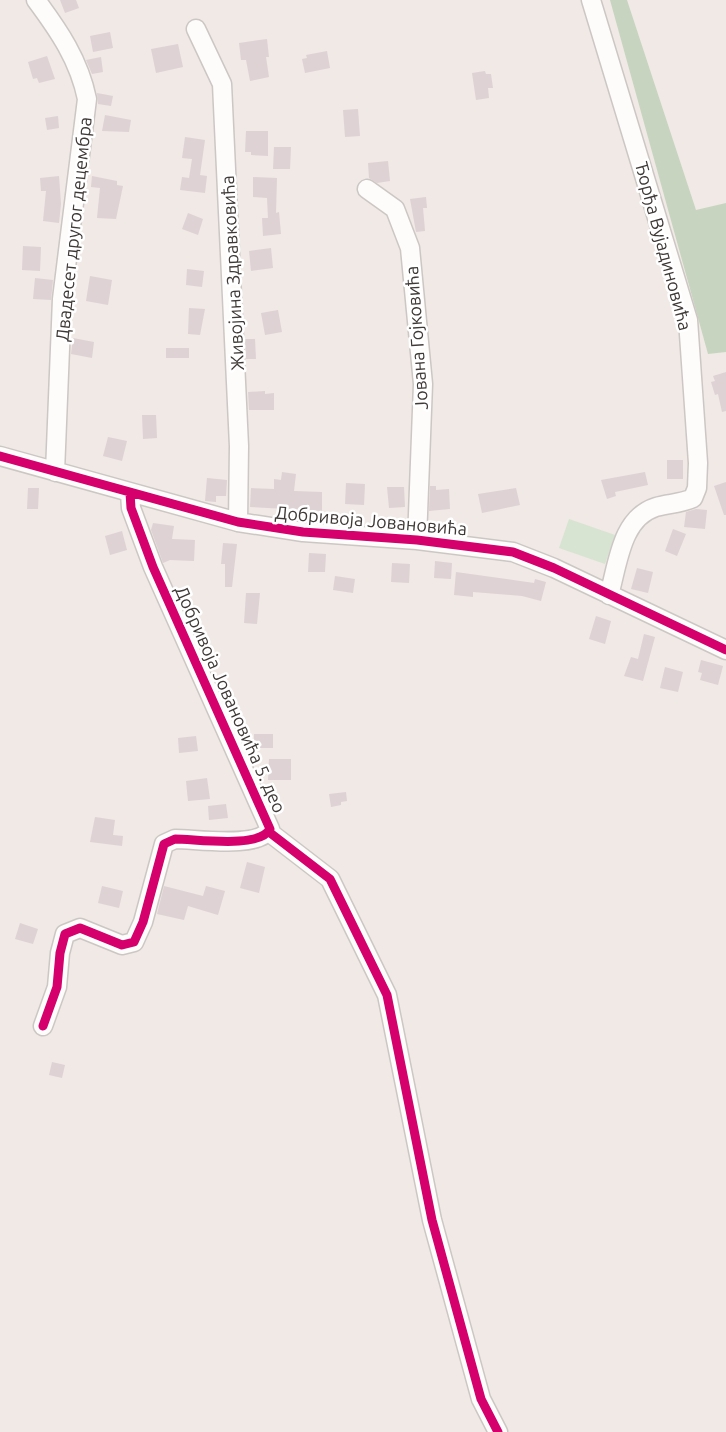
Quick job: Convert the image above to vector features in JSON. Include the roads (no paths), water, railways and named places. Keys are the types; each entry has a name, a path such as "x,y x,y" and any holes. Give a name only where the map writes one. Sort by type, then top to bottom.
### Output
{"street":[{"name":"Двадесет другог децембра","path":"36,0 64,36 83,80 87,99 62,299 55,472"},
{"name":"Ђорђа Вујадиновића","path":"591,0 688,320 698,463 697,488 693,498 681,504 657,507 635,518 628,529 609,595"},
{"name":"Живојина Здравковића","path":"196,29 222,84 239,446 238,522"},
{"name":"Јована Гојковића","path":"367,189 394,209 410,248 423,384 417,540"},
{"name":"Добривоја Јовановића","path":"0,456 238,522 303,532 417,540 513,552 726,650"},
{"name":"Добривоја Јовановића 5. део","path":"43,1026 57,987 60,953 66,934 80,928 122,945 134,942 143,922 164,844 175,839 247,841 261,838 269,832 269,822 153,567 134,520 130,493"},
{"path":"269,832 330,879 387,995 432,1220 481,1399 498,1432"}]}
